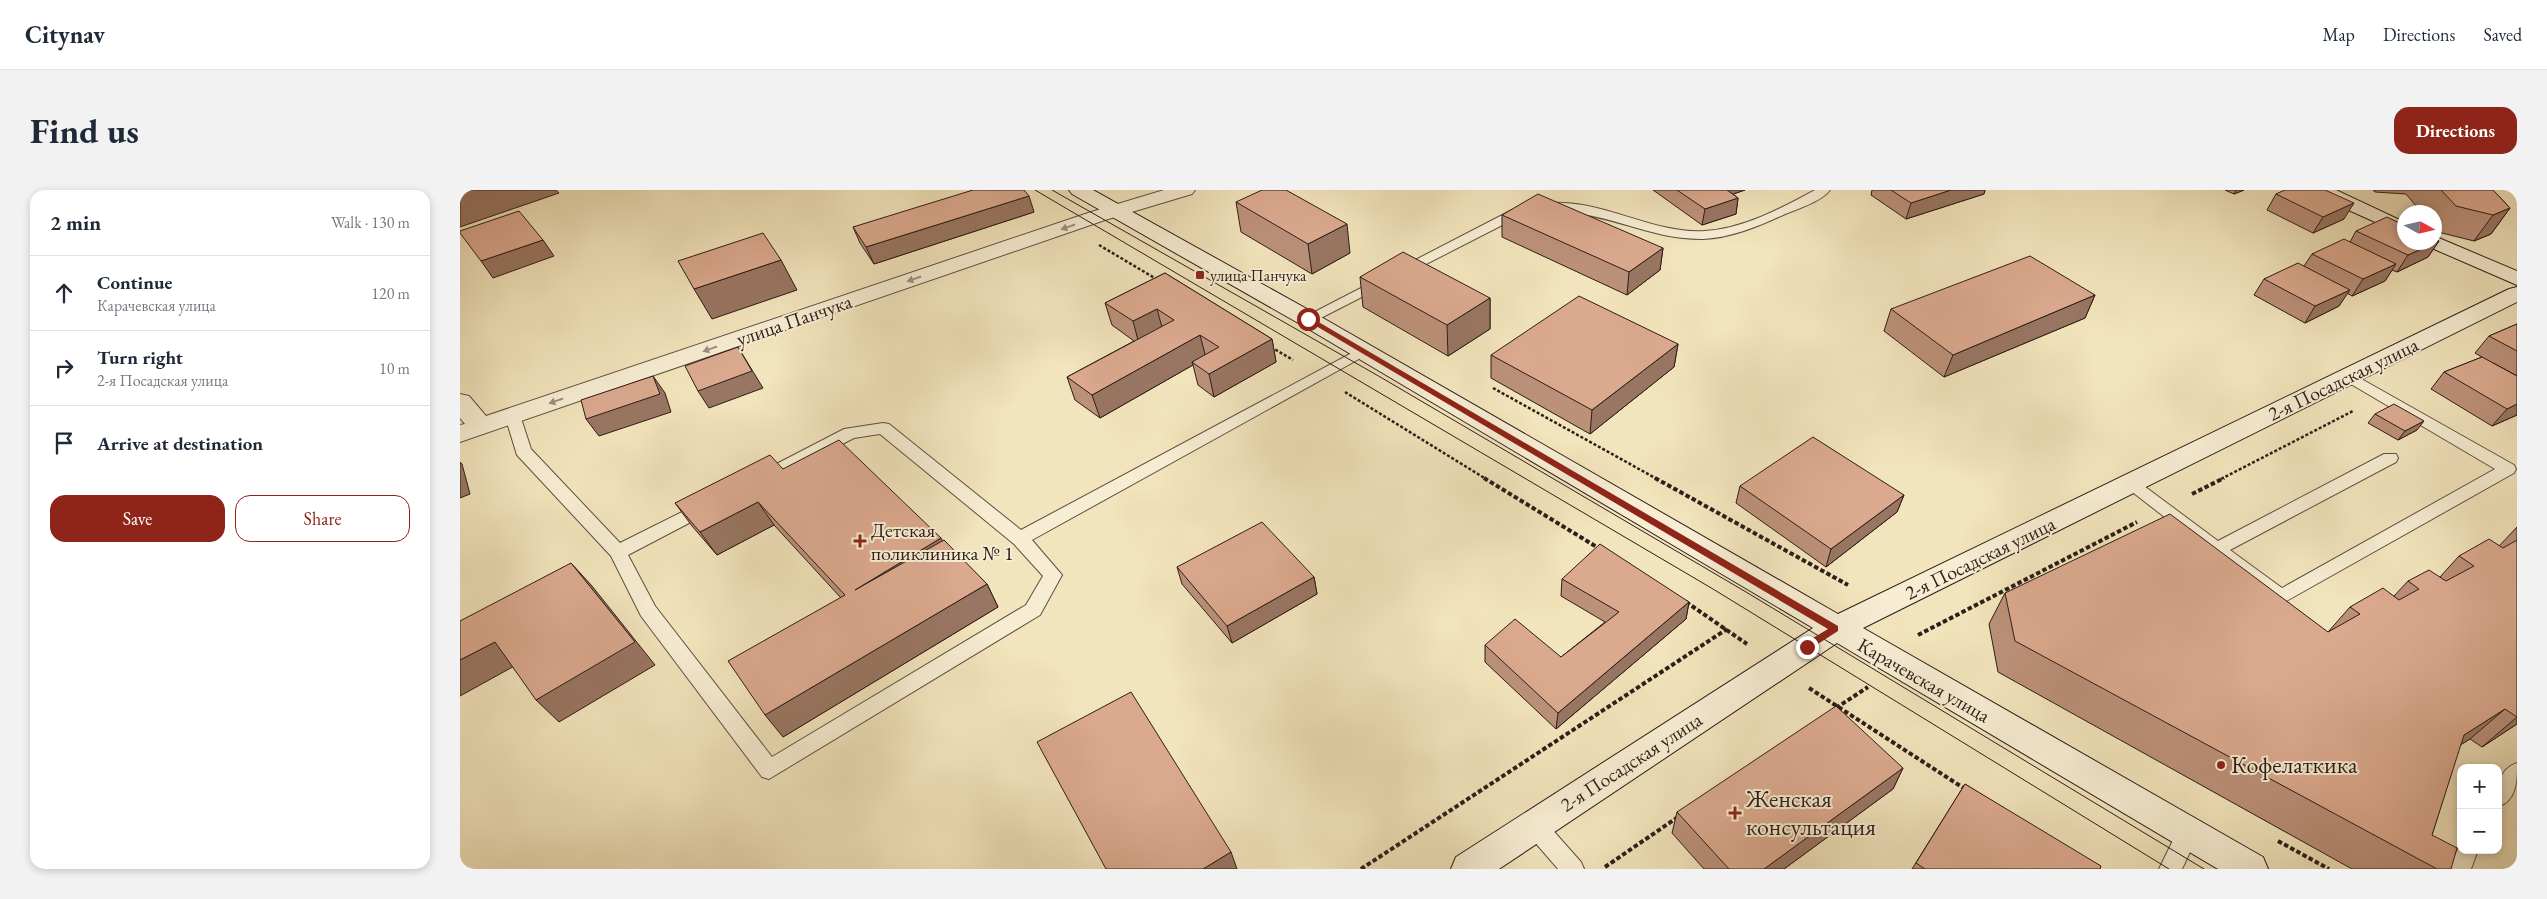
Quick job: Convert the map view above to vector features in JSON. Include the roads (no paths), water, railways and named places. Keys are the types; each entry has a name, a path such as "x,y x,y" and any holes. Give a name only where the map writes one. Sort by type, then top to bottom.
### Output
{"street":[{"name":"Карачевская улица","path":"1079,190 1308,319 1835,629 2250,869"},
{"name":"улица Панчука","path":"470,430 1114,211 1185,190"},
{"path":"2320,190 2397,226"},
{"path":"2442,246 2517,279"},
{"name":"2-я Посадская улица","path":"1470,869 1777,665 1835,629 2517,294"},
{"path":"460,402 470,430"}],"lane":[{"path":"1308,319 1516,213 1534,207 1573,206 1682,233 1704,235 1724,233 1805,201 1824,190"},
{"path":"1020,539 1362,351"},
{"path":"2130,484 2282,597 2508,468 2349,376"},
{"path":"513,416 523,451 618,552 648,611 770,770 1033,610 1053,575 1020,539 883,428 850,433 747,486"},
{"path":"2217,549 2390,458"},
{"path":"618,552 721,499"},
{"path":"2502,793 2517,772"},
{"path":"1534,825 1573,869"},
{"path":"2170,869 2188,833"},
{"path":"2460,869 2466,854"}],"tram line":[{"path":"1035,190 1713,589 2169,869"},
{"path":"1052,190 1382,378 1746,592 2204,869"}],"place":[{"name":"улица Панчука","path":"1200,275"},
{"name":"Детская поликлиника № 1","path":"860,541"},
{"name":"Кофелаткика","path":"2221,765"},
{"name":"Женская консультация","path":"1735,813"}]}
